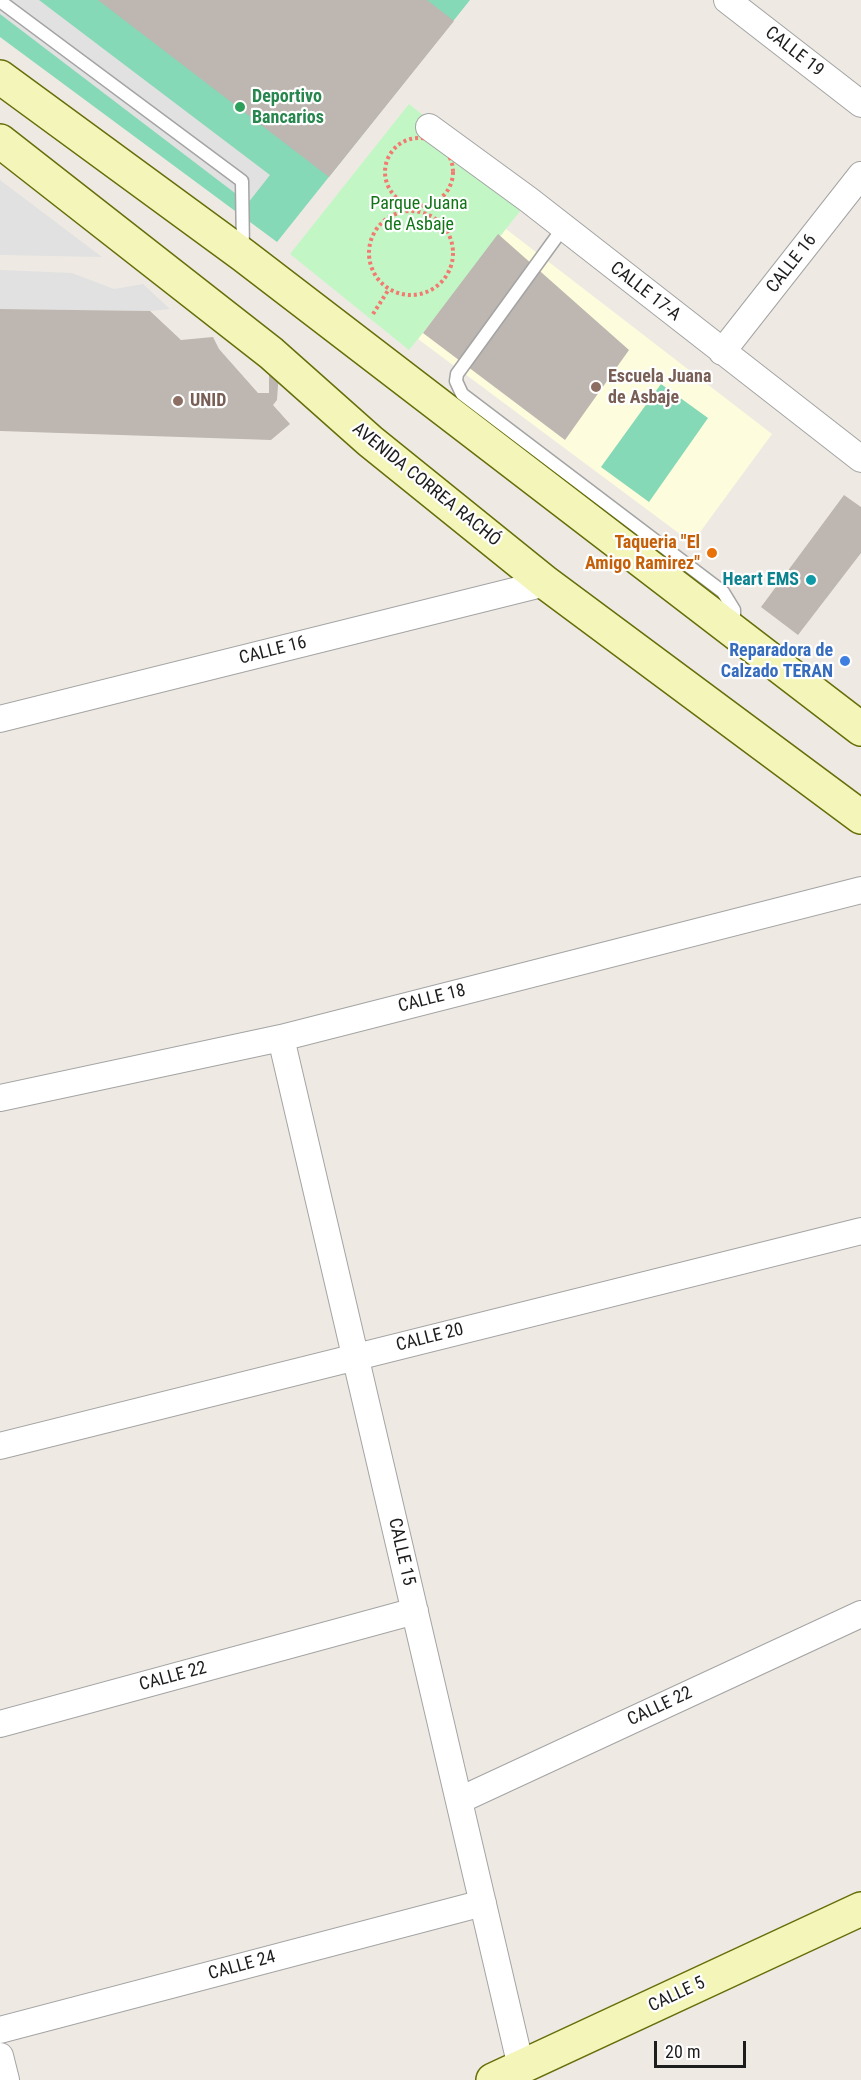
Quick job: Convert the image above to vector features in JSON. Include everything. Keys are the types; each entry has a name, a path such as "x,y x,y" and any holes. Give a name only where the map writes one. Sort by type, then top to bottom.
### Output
{"main road":[{"path":"0,77 243,255 861,729"},
{"name":"AVENIDA CORREA RACHÓ","path":"0,141 271,353 370,441 546,583 861,817"},
{"name":"CALLE 5","path":"507,2073 861,1910"}],"street":[{"name":"CALLE 19","path":"727,0 861,104"},
{"name":"CALLE 17-A","path":"429,127 861,459"},
{"name":"CALLE 16","path":"722,352 861,175"},
{"name":"CALLE 16","path":"1,714 546,583"},
{"name":"CALLE 18","path":"0,1098 281,1038 861,890"},
{"name":"CALLE 15","path":"281,1038 483,1903 507,2073"},
{"name":"CALLE 20","path":"0,1446 861,1231"},
{"name":"CALLE 22","path":"0,1724 415,1611"},
{"name":"CALLE 22","path":"460,1800 861,1614"},
{"name":"CALLE 24","path":"0,2030 483,1903"},
{"path":"0,2056 6,2080"}],"lane":[{"path":"0,1 242,181 243,255"},
{"path":"563,228 457,374 456,381 462,394 723,592 734,610 734,632"}],"path":[{"path":"419,209 392,215 373,233 368,246 369,260 377,278 393,292 406,296 421,295 434,289 444,279 451,266 453,252 450,238 443,225 419,209 398,199 386,180 389,157 395,148 414,138 436,142 450,158 453,168 453,179 441,199 419,209"}],"shaded area":[{"path":"0,0 39,0 270,175 248,203 0,14"},
{"path":"0,180 102,257 0,255"},
{"name":"Escuela Juana de Asbaje","path":"506,229 772,434 692,543 418,339"},
{"path":"0,270 72,273 114,289 143,284 170,309 150,311 0,309"}],"green space":[{"name":"Deportivo Bancarios","path":"0,0 470,0 277,242 0,37"},
{"name":"Parque Juana de Asbaje","path":"409,104 529,200 409,350 290,254"},
{"path":"661,384 708,418 649,502 601,467"}],"building":[{"path":"98,0 427,0 454,21 329,177"},
{"path":"498,234 629,350 565,440 423,333"},
{"path":"0,309 150,311 181,340 213,337 219,349 258,393 269,393 269,374 279,371 277,400 273,405 290,424 271,440 0,431"},
{"name":"Heart EMS","path":"844,495 861,507 861,553 798,635 761,607"}],"place":[{"name":"Deportivo Bancarios","path":"240,107"},
{"name":"Escuela Juana de Asbaje","path":"596,387"},
{"name":"UNID","path":"178,401"},
{"name":"Taqueria \"El Amigo Ramirez\"","path":"712,553"},
{"name":"Heart EMS","path":"811,580"},
{"name":"Reparadora de Calzado TERAN","path":"845,661"}]}
